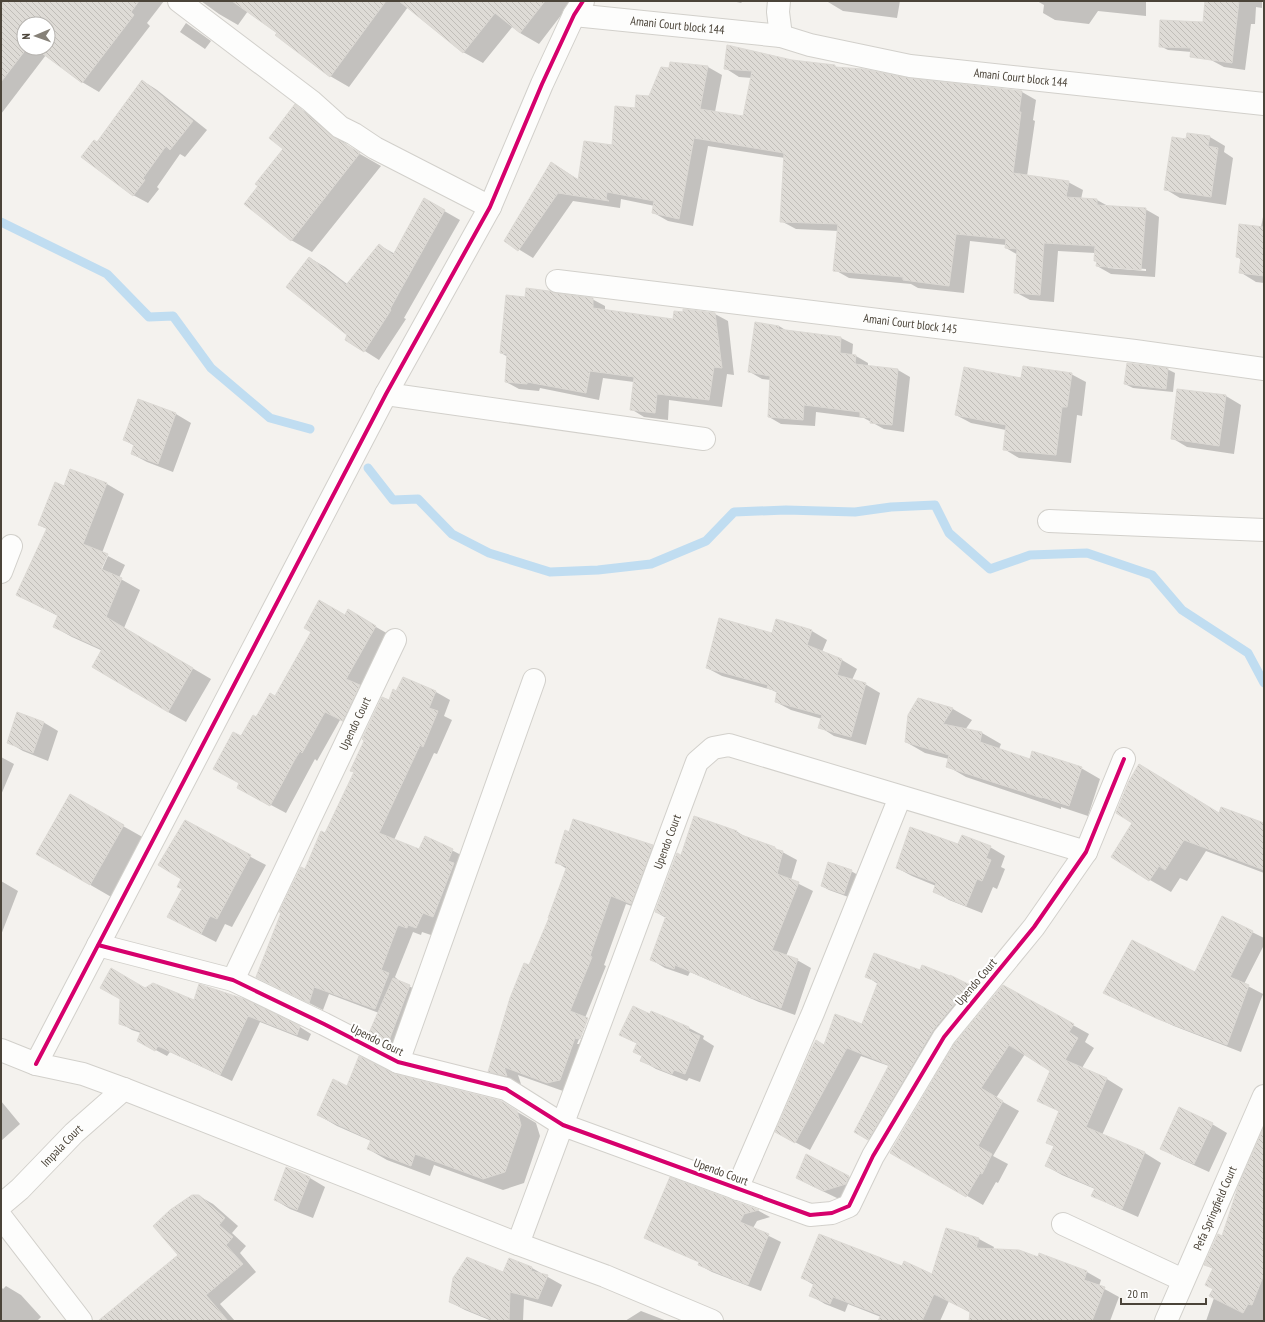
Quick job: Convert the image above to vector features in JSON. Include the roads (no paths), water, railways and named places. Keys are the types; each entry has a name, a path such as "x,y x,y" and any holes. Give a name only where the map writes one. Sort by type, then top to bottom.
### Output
{"street":[{"path":"179,1 311,102 340,128 354,134 375,148 490,207"},
{"path":"779,1 778,12 781,36"},
{"path":"36,1064 386,394 490,207 542,84 578,8"},
{"name":"Amani Court block 144","path":"578,8 781,36 810,45 910,66 1264,104"},
{"name":"Amani Court block 145","path":"557,281 1127,350 1264,369"},
{"path":"386,394 704,439"},
{"path":"1049,521 1264,530"},
{"path":"1,572 11,546"},
{"name":"Upendo Court","path":"233,980 395,640"},
{"name":"Upendo Court","path":"398,1062 534,680"},
{"name":"Upendo Court","path":"518,1244 697,762 713,748 730,746 1086,852"},
{"name":"Upendo Court","path":"98,945 233,980 398,1062 506,1088 563,1125 810,1215 832,1213 849,1206 873,1156 944,1037 1034,927 1086,852 1124,759"},
{"name":"Upendo Court","path":"737,1189 813,1013 900,797"},
{"path":"1,1050 36,1064 83,1074 124,1089 518,1244 605,1276 712,1321"},
{"name":"Impala Court","path":"1,1205 20,1189 74,1133 124,1089"},
{"name":"Pefa Springfield Court","path":"1166,1321 1264,1096"},
{"path":"1,1217 81,1321"},
{"path":"1063,1224 1184,1280"}],"waterway":[{"path":"1,222 107,274 149,317 173,316 211,368 270,418 310,429"},
{"path":"368,468 393,500 418,499 452,534 489,553 550,572 598,570 651,564 706,541 734,512 786,510 855,512 891,507 935,505 949,533 990,569 1030,555 1087,553 1152,575 1182,610 1248,653 1264,683"}]}
